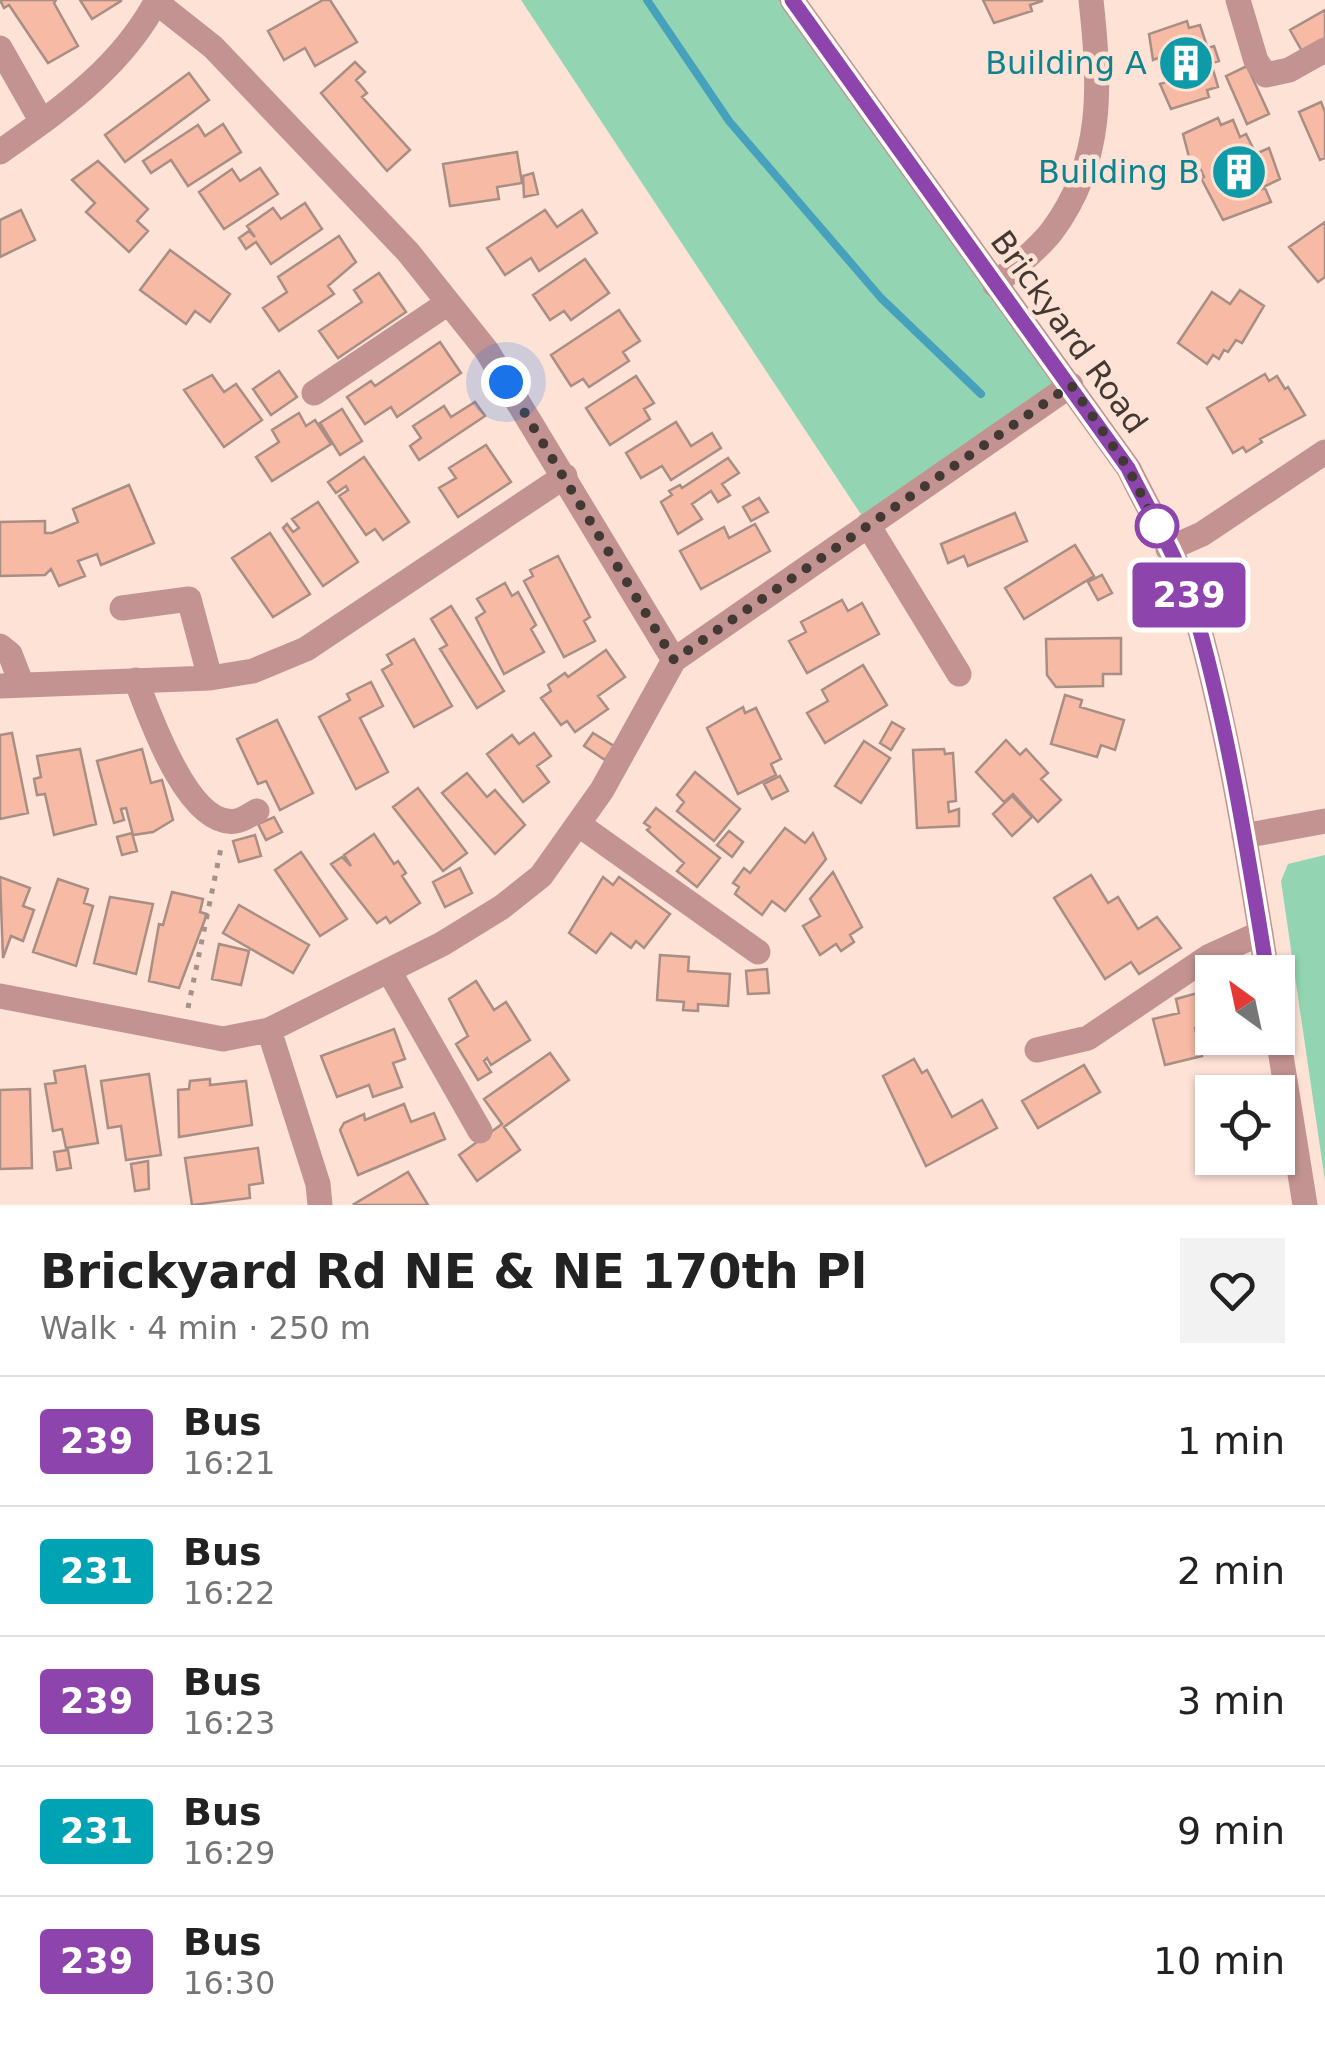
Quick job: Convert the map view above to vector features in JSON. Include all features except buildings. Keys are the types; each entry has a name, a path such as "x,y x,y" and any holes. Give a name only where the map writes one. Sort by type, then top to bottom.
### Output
{"street":[{"name":"Brickyard Road","path":"792,0 1128,468 1193,604 1244,836 1264,955"},
{"path":"995,285 1050,234 1076,192 1094,146 1100,84 1091,0"},
{"path":"1238,0 1256,61 1266,75 1290,70 1325,50"},
{"path":"0,152 121,57 157,1 213,48 408,252 487,351 674,660"},
{"path":"0,48 42,122"},
{"path":"314,394 448,302"},
{"path":"0,996 223,1039 269,1030 389,971 502,907 541,876 602,790 674,660 1071,385"},
{"path":"1168,549 1202,534 1325,452"},
{"path":"0,646 10,654 11,685 210,678 253,672 306,648 565,476"},
{"path":"868,524 958,674"},
{"path":"122,608 189,599 210,678"},
{"path":"136,680 160,742 184,785 222,820 237,821 257,811"},
{"path":"1244,836 1325,821"},
{"path":"578,824 758,952"},
{"path":"1037,1050 1088,1038 1208,957 1260,933"},
{"path":"389,971 480,1131"},
{"path":"269,1030 318,1184 320,1205"},
{"path":"1281,1055 1305,1205"}],"path":[{"path":"182,1031 222,856 222,820"}],"green space":[{"path":"521,0 792,0 1071,385 868,525"},
{"path":"1325,855 1325,1181 1295,955 1292,955 1281,881 1288,864"}],"waterway":[{"path":"647,0 729,121 881,298 981,394"}],"bus line":[{"name":"239","path":"792,0 1128,468 1193,604 1244,836 1264,955"}],"place":[{"name":"Building A","path":"1186,63"},
{"name":"Building B","path":"1239,172"}],"route":[{"path":"506,382 674,660 1071,385 1128,468 1157,526"}]}
